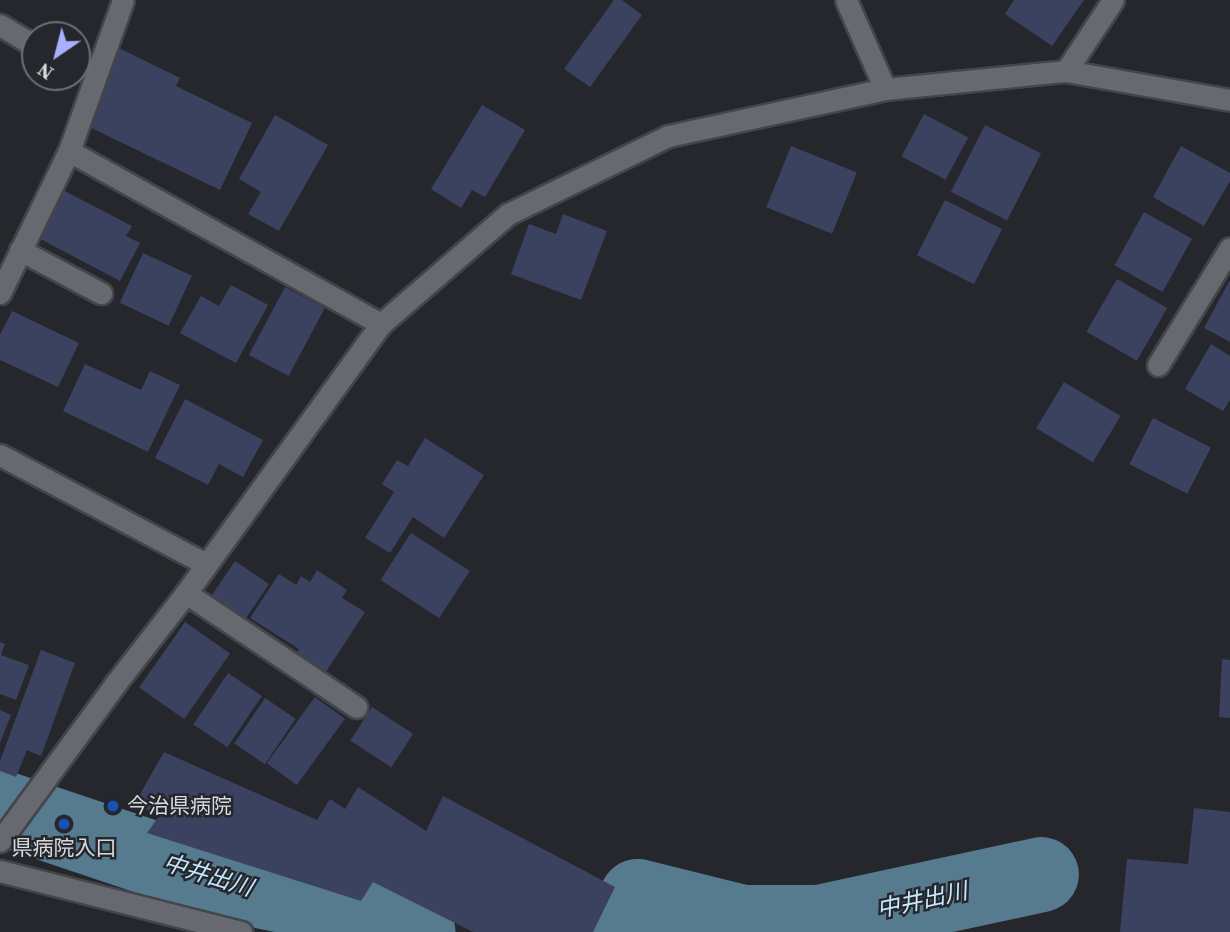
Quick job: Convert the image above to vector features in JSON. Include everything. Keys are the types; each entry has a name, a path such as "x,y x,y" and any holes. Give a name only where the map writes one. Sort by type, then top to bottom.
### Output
{"street":[{"path":"91,66 123,0"},
{"path":"846,0 886,89"},
{"path":"1066,71 1113,0"},
{"path":"0,26 21,38"},
{"path":"0,841 186,593 381,324 508,214 668,136 886,89 1066,71 1230,100"},
{"path":"0,293 69,151 83,91"},
{"path":"69,151 381,324"},
{"path":"1158,366 1230,248"},
{"path":"20,250 101,293"},
{"path":"0,455 206,564"},
{"path":"186,593 356,707"},
{"path":"0,871 241,932"}],"building":[{"path":"614,0 622,0 642,15 590,87 564,69"},
{"path":"1014,0 1084,0 1052,46 1005,14"},
{"path":"119,48 180,78 176,86 252,123 220,190 83,124"},
{"path":"482,105 525,130 485,197 472,190 461,208 431,189"},
{"path":"924,114 968,137 946,180 901,156"},
{"path":"275,115 328,145 279,231 248,214 261,192 239,179"},
{"path":"985,125 1041,154 1007,220 951,192"},
{"path":"791,146 857,173 832,234 766,207"},
{"path":"1181,146 1230,173 1230,181 1204,226 1153,197"},
{"path":"59,188 132,226 126,236 140,243 120,281 33,235"},
{"path":"945,200 1002,229 974,284 917,255"},
{"path":"1144,212 1192,239 1163,292 1114,265"},
{"path":"563,214 607,231 581,300 511,274 529,224 556,234"},
{"path":"143,253 192,276 169,326 120,303"},
{"path":"1117,279 1167,308 1137,361 1086,332"},
{"path":"1230,280 1230,342 1204,328"},
{"path":"231,285 268,305 236,363 180,333 201,296 219,306"},
{"path":"285,287 325,308 289,376 249,355"},
{"path":"12,311 79,343 58,387 0,360 0,335"},
{"path":"1211,344 1230,356 1230,400 1223,411 1185,389"},
{"path":"85,364 141,390 150,371 180,385 148,452 63,411"},
{"path":"1064,382 1121,416 1093,462 1036,428"},
{"path":"185,399 263,440 243,477 219,464 208,485 155,458"},
{"path":"1153,418 1211,448 1187,494 1129,464"},
{"path":"425,438 484,475 444,538 413,517 390,553 365,538 394,492 382,484 397,460 408,466"},
{"path":"411,533 470,571 439,618 381,580"},
{"path":"235,561 269,584 244,621 210,598"},
{"path":"317,570 347,590 342,598 365,612 324,675 295,656 299,649 250,618 279,574 296,585 301,576 310,582"},
{"path":"185,622 230,654 184,719 139,688"},
{"path":"0,642 5,644 1,655 29,665 16,700 0,694"},
{"path":"41,650 75,663 41,756 27,750 16,777 0,771 0,761"},
{"path":"1222,659 1230,660 1230,718 1219,717"},
{"path":"228,673 262,696 227,747 193,724"},
{"path":"315,697 345,719 297,785 267,763"},
{"path":"265,698 296,719 265,764 234,744"},
{"path":"372,707 413,734 391,767 350,741"},
{"path":"0,710 11,715 0,743"},
{"path":"164,752 317,820 330,799 345,809 358,787 426,831 443,796 615,887 593,932 473,932 373,882 361,901 147,833 159,816 135,803"},
{"path":"1194,808 1230,812 1230,932 1120,932 1127,859 1188,864"}],"waterway":[{"name":"中井出川","path":"0,807 226,883 372,914 418,932"},
{"name":"中井出川","path":"615,932 637,896 742,922 819,922 1041,874"}],"place":[{"name":"今治県病院","path":"113,806"},
{"name":"県病院入口","path":"64,824"}]}
